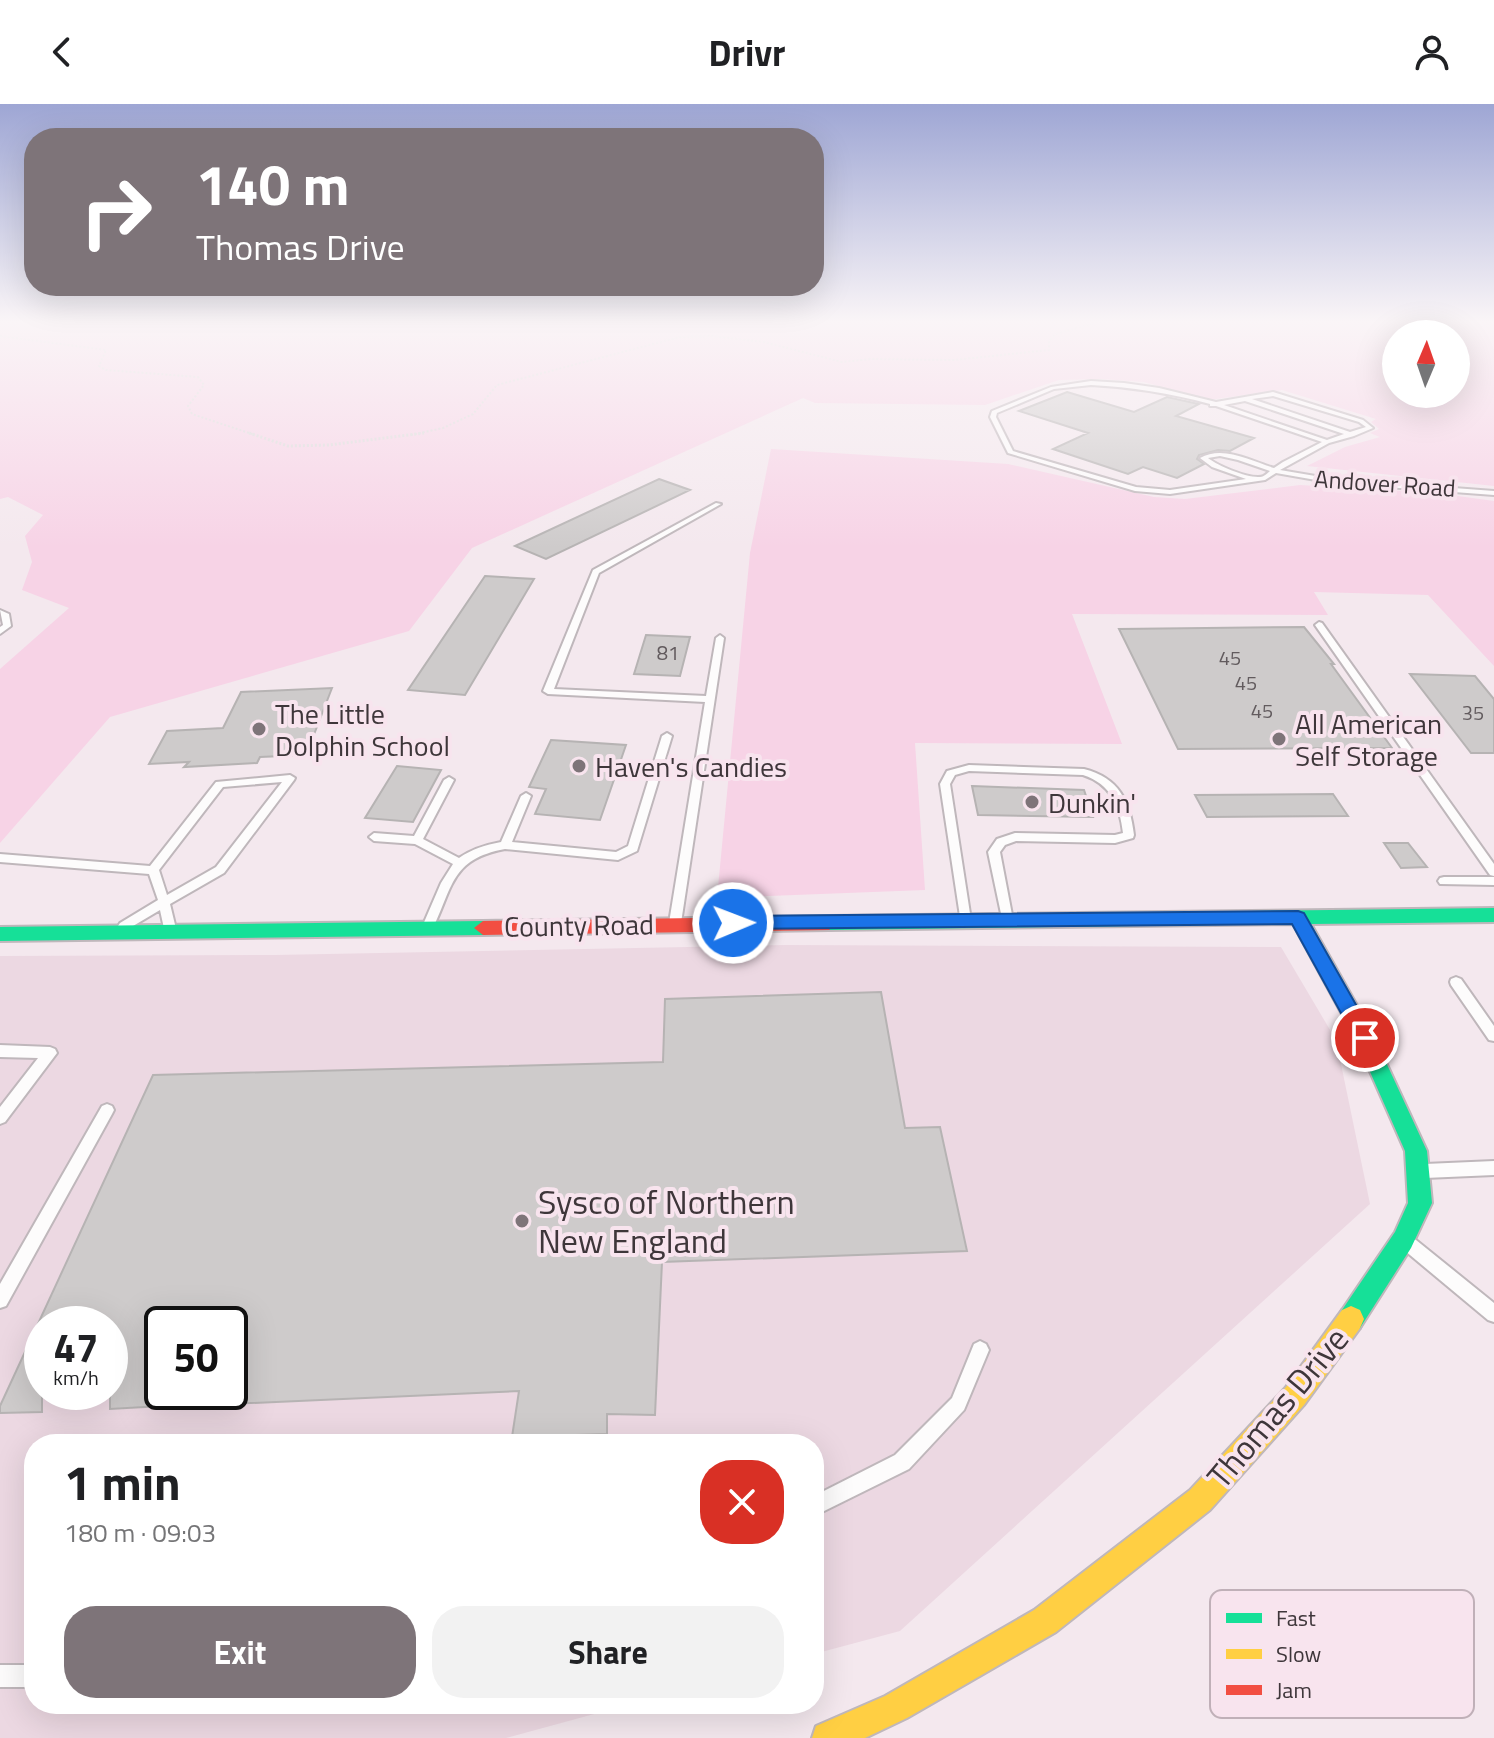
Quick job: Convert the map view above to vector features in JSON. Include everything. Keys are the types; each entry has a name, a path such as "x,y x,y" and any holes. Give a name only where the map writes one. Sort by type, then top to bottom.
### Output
{"main road":[{"name":"County Road","path":"0,934 675,923 1494,915"},
{"name":"Thomas Drive","path":"828,1738 896,1707 1045,1621 1200,1500 1295,1396 1369,1294 1403,1240 1420,1203 1416,1151 1396,1102 1298,917"}],"lane":[{"path":"1031,396 994,412 993,417 1010,452 1135,489 1170,492 1257,480 1327,442 1368,430 1370,426 1285,396"},
{"path":"1177,396 1271,421 1327,442"},
{"path":"1212,405 1256,396"},
{"path":"1243,399 1352,435"},
{"name":"Andover Road","path":"1257,480 1214,466 1203,458 1208,455 1222,456 1276,472 1349,483 1494,493"},
{"path":"711,699 548,691 596,572 718,504"},
{"path":"0,612 5,614 7,626 0,631"},
{"path":"1319,625 1494,872"},
{"path":"675,923 720,638"},
{"path":"428,927 458,862 487,847 505,845 609,855 626,853 633,848 667,736"},
{"path":"965,920 945,784 951,773 969,768 1101,775 1112,784 1129,826 1129,835 1115,839 1015,837 1001,842 994,852 1007,920"},
{"path":"109,934 220,870 290,778 220,784 153,870"},
{"path":"417,840 449,780"},
{"path":"505,845 526,796"},
{"path":"374,837 417,840 458,862"},
{"path":"0,858 153,870"},
{"path":"153,870 171,933"},
{"path":"1444,881 1494,881"},
{"path":"1456,982 1494,1036"},
{"path":"0,1051 50,1053 0,1118"},
{"path":"0,1300 107,1110"},
{"path":"1418,1171 1494,1168"},
{"path":"1403,1240 1494,1314"},
{"path":"824,1501 902,1462 958,1404 980,1350"},
{"path":"0,1676 24,1676"}],"path":[{"path":"195,396 188,406 192,414 271,442 301,446 391,438 443,428 473,414 488,396"}],"shaded area":[{"path":"0,396 1011,396 985,405 815,403 803,398 472,548 409,631 110,717 0,843 0,669 69,608 22,590 32,562 25,536 43,515 8,497 0,499"},
{"path":"1195,396 1236,396 1209,400"},
{"path":"1302,396 1382,396 1382,408 1470,408 1470,396 1494,396 1494,486 1307,466 1345,447 1380,437 1370,433 1379,429 1371,422 1376,419"},
{"path":"771,449 1008,464 1154,497 1185,499 1300,485 1436,493 1494,501 1494,666 1428,595 1314,592 1328,615 1072,614 1122,744 915,743 925,890 717,898 750,553"},
{"path":"786,945 1281,947 1336,1040 1370,1204 900,1631 824,1651 824,1434 24,1434 24,1714 594,1714 506,1738 0,1738 0,956 275,955"}],"building":[{"path":"1056,396 1081,396 1134,412 1167,397 1199,404 1176,416 1254,438 1230,451 1218,450 1199,455 1197,459 1204,464 1177,478 1143,467 1128,474 1053,449 1088,433 1019,411"},
{"path":"659,479 690,490 546,559 515,546"},
{"path":"485,576 534,579 465,695 408,690"},
{"path":"1304,627 1334,664 1331,664 1392,748 1178,749 1119,629"},
{"path":"646,635 690,637 680,676 634,674"},
{"name":"All American Self Storage","path":"1410,674 1475,676 1494,699 1494,753 1471,753"},
{"name":"The Little Dolphin School","path":"332,688 306,755 260,757 257,763 184,767 189,762 149,764 167,731 223,728 241,692"},
{"name":"Haven's Candies","path":"551,740 626,745 600,820 535,814 546,789 529,787"},
{"path":"397,766 441,770 413,822 365,818"},
{"name":"Dunkin'","path":"972,786 1084,790 1093,817 978,815"},
{"name":"All American Self Storage","path":"1333,794 1348,816 1207,817 1195,795"},
{"path":"1384,843 1408,843 1427,867 1401,868"},
{"name":"Sysco of Northern New England","path":"881,992 905,1128 940,1127 967,1251 662,1262 655,1415 607,1414 607,1434 512,1434 519,1391 248,1403 248,1306 144,1306 144,1407 128,1408 128,1306 46,1306 153,1075 663,1062 665,999"},
{"name":"Sysco of Northern New England","path":"24,1354 24,1410 42,1412 0,1413 0,1406"}],"traffic: fast":[{"path":"829,923 1494,915"},
{"path":"1298,917 1365,1038 1416,1151 1420,1203 1403,1240 1351,1319"},
{"path":"0,934 483,928"}],"traffic: slow":[{"path":"828,1738 896,1707 1045,1621 1200,1500 1295,1396 1351,1319"}],"traffic: jam":[{"path":"483,928 829,923"}],"place":[{"name":"The Little Dolphin School","path":"259,729"},
{"name":"All American Self Storage","path":"1279,739"},
{"name":"Haven's Candies","path":"579,766"},
{"name":"Dunkin'","path":"1032,802"},
{"name":"Sysco of Northern New England","path":"522,1221"}],"route":[{"path":"733,923 1298,917 1365,1038"}]}
